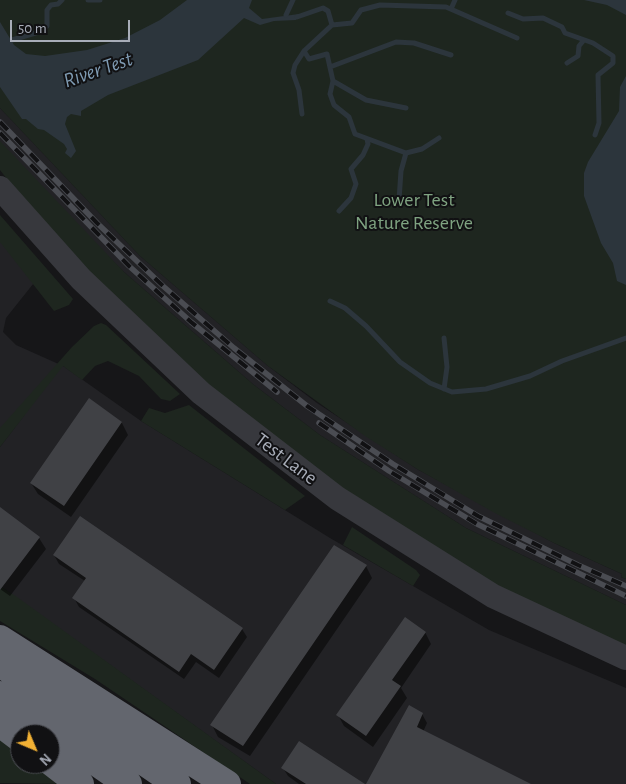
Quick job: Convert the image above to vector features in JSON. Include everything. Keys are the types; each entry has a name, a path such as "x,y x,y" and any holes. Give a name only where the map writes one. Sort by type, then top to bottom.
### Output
{"highway":[{"path":"0,639 227,784"},
{"path":"0,663 177,784"},
{"path":"0,695 128,784"},
{"path":"60,769 80,784"}],"street":[{"name":"Test Lane","path":"0,188 81,279 201,393 337,498 493,596 626,658"}],"shaded area":[{"path":"0,108 140,256 268,366 317,403 417,469 554,543 622,574 621,577 626,579 626,605 466,528 320,435 254,385 124,272 0,150"},
{"path":"0,226 41,274 6,318 3,332 16,345 63,366 141,421 330,538 489,630 626,688 626,784 276,784 0,586 0,447 27,412 0,446"}],"green space":[{"name":"Lower Test Nature Reserve","path":"0,0 626,0 626,579 621,577 622,574 554,543 493,512 417,469 365,436 268,366 140,256 0,108"},
{"path":"0,141 124,272 254,385 320,435 466,528 626,605 626,650 509,594 326,484 148,335 35,215 0,170"},
{"path":"0,215 73,299 69,305 54,311 0,242"},
{"path":"101,323 106,325 180,394 170,401 161,399 139,376 108,361 95,366 82,380 63,366 0,447 0,428 72,347 94,326"},
{"path":"189,405 305,496 285,510 141,421 149,408 165,413"},
{"path":"352,527 416,570 420,575 413,586 343,545"},
{"path":"0,586 276,784 250,784 95,679 0,621"},
{"path":"0,731 10,738 10,774 58,774 72,784 0,783"}],"water":[{"name":"River Test","path":"187,0 252,0 249,8 262,19 299,14 296,20 274,21 260,25 244,18 198,60 108,95 81,111 81,116 71,114 67,117 65,124 76,151 71,158 65,153 67,149 64,144 44,130 38,129 26,119 22,119 0,87 0,22 14,45 26,54 45,56 87,50 125,38 160,20"},
{"path":"584,0 626,0 626,15 607,5"},
{"path":"626,76 626,285 617,281 613,263 601,243 584,196 584,173 588,162 619,111 620,87"}],"building":[{"path":"89,398 122,422 64,506 30,483"},
{"path":"0,507 40,537 0,590"},
{"path":"80,516 243,628 214,670 191,654 179,672 72,598 86,578 53,555"},
{"path":"334,545 367,565 243,746 210,725"},
{"path":"405,617 426,632 392,680 401,686 366,736 336,715"},
{"path":"409,705 423,713 417,727 531,784 366,784"},
{"path":"299,741 365,784 306,784 281,768"}],"waterway":[{"path":"12,40 42,31 47,26 47,10 51,5 58,4 62,0"},
{"path":"88,0 100,0"},
{"path":"286,15 293,0"},
{"path":"451,9 455,0"},
{"path":"332,25 352,23 361,10 380,5 446,7 517,38"},
{"path":"297,17 323,8 328,11 332,25 304,51 309,59 327,54 333,81 330,94 334,105 349,117 355,134 406,153 422,149 439,138"},
{"path":"508,13 523,19 543,18 562,27 565,33 593,43 613,56 613,63 598,75 599,123 595,135"},
{"path":"567,63 578,56 579,46 584,40"},
{"path":"330,67 396,42 414,43 451,55"},
{"path":"302,114 299,90 293,73 295,65 304,51"},
{"path":"333,81 366,100 406,108"},
{"path":"339,211 351,198 356,184 351,169 363,155 368,144 367,139"},
{"path":"399,200 401,171 406,153"},
{"path":"330,301 345,308 366,326 400,362 430,383 452,392 486,389 530,376 562,361 626,338"},
{"path":"444,338 447,367 444,389"}],"railway":[{"path":"0,122 97,223 163,286 234,348 307,406 393,464 478,516 578,565 626,586"},
{"path":"0,133 129,266 191,322 277,392"},
{"path":"319,423 389,471 477,524 626,596"}]}
